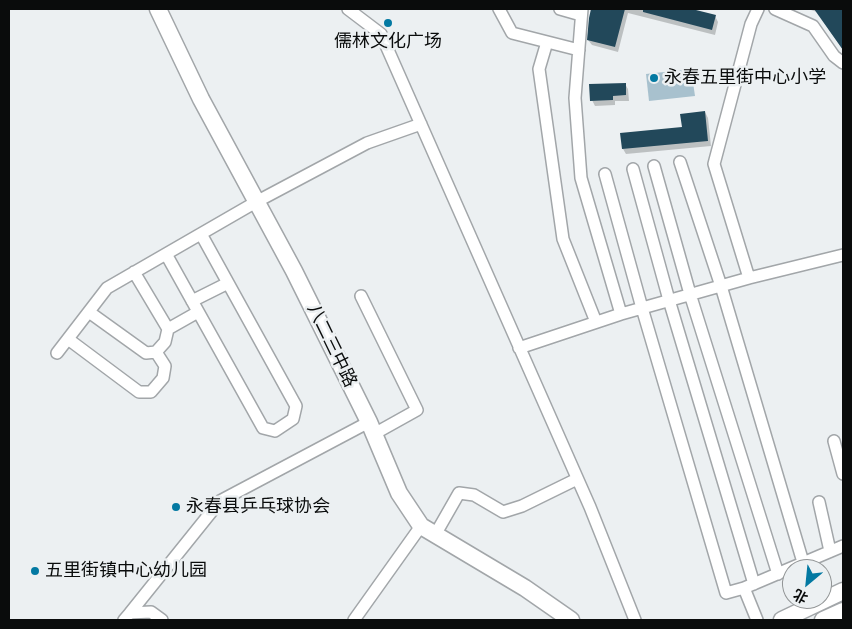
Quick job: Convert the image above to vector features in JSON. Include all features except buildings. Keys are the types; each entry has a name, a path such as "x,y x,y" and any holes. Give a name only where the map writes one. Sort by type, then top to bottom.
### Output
{"main road":[{"name":"八二三中路","path":"158,9 201,99 294,271 371,428 399,493 421,526 526,588 571,620"},
{"path":"782,620 802,609"},
{"path":"823,620 843,611"}],"street":[{"path":"348,9 381,34 577,479 635,620"},
{"path":"500,9 512,33 579,50"},
{"path":"560,9 582,12 575,98 581,178 621,314"},
{"path":"749,278 714,164 751,24 758,9"},
{"path":"775,9 813,26 834,56 843,63"},
{"path":"547,42 539,69 563,239 596,322"},
{"path":"57,353 107,288 256,202 367,143 421,124"},
{"path":"680,162 721,286 802,559"},
{"path":"654,166 690,294 778,574"},
{"path":"633,169 758,620"},
{"path":"605,174 642,308 726,593 782,573"},
{"path":"166,254 263,428 275,431 293,419 296,406 201,234"},
{"path":"519,348 668,300 749,278 843,256"},
{"path":"89,312 146,353 156,352 165,342 168,329 134,272"},
{"path":"192,301 228,283"},
{"path":"127,617 220,501 371,428 418,410 361,296"},
{"path":"168,329 198,312"},
{"path":"68,339 139,392 151,392 162,378 165,366 156,352"},
{"path":"834,441 843,474"},
{"path":"435,534 459,493 474,495 503,512 522,506 577,479"},
{"path":"819,502 830,551"},
{"path":"354,620 421,526"},
{"path":"816,559 843,546"},
{"path":"127,617 151,612 162,620"}],"shaded area":[{"path":"691,69 695,96 649,101 646,74"}],"place":[{"name":"儒林文化广场","path":"388,23"},
{"name":"永春五里街中心小学","path":"654,78"},
{"name":"永春县乒乓球协会","path":"176,507"},
{"name":"五里街镇中心幼儿园","path":"35,571"}]}
